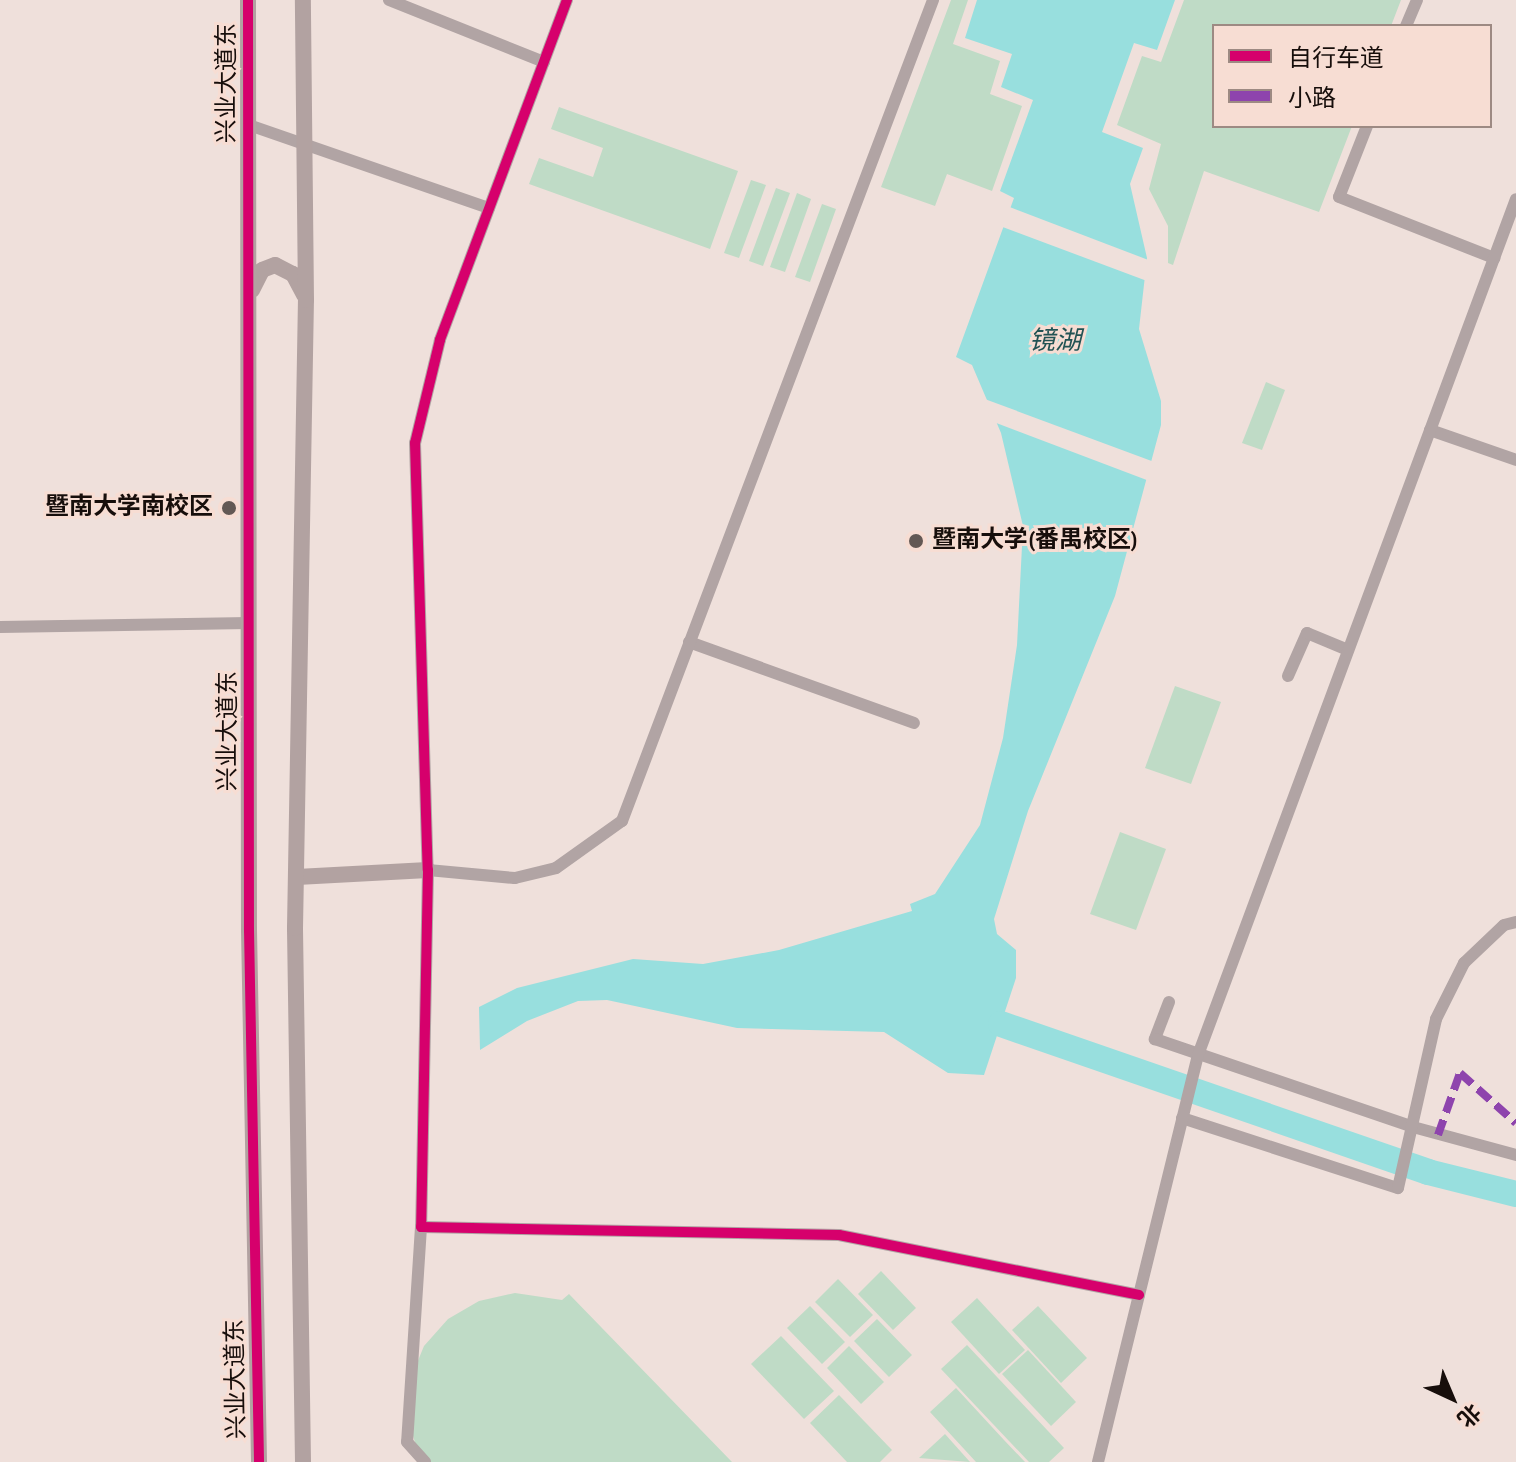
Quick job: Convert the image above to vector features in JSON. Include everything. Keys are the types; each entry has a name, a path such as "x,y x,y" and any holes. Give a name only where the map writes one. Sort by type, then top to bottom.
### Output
{"main road":[{"name":"兴业大道东","path":"248,0 249,623 259,1462"},
{"path":"303,0 306,300 297,877 296,1234 303,1462"},
{"path":"250,300 257,275 275,265 293,274 306,300"},
{"path":"297,877 428,870"}],"street":[{"path":"389,0 421,6 544,62"},
{"path":"425,1462 407,1442 421,1227 428,870 415,443 440,340 567,0"},
{"path":"428,870 515,878 556,868 622,821 933,0"},
{"path":"1407,24 1417,0"},
{"path":"249,125 489,208"},
{"path":"1366,128 1339,197 1494,258"},
{"path":"1098,1462 1198,1055 1494,258 1512,225 1516,199"},
{"path":"1430,430 1516,460"},
{"path":"0,627 249,623"},
{"path":"1288,676 1307,633 1348,650"},
{"path":"689,642 914,723"},
{"path":"1182,1118 1398,1188 1436,1019 1464,963 1504,925 1516,922"},
{"path":"1169,1002 1155,1039 1413,1127 1516,1155"},
{"path":"421,1227 839,1235 1139,1295"}],"green space":[{"path":"951,0 968,0 953,44 1000,61 990,94 1022,106 992,191 947,174 935,206 881,187"},
{"path":"1184,0 1401,0 1392,24 1212,24 1212,128 1351,128 1319,212 1204,171 1173,265 1168,263 1168,226 1149,189 1161,144 1117,125 1142,56 1161,62"},
{"path":"559,107 738,171 710,249 529,184 539,158 593,177 603,148 551,129"},
{"path":"751,180 766,185 739,258 724,253"},
{"path":"776,188 790,193 763,266 749,261"},
{"path":"797,193 811,199 785,272 770,267"},
{"path":"822,204 836,209 810,282 795,277"},
{"path":"1266,382 1285,390 1262,450 1242,443"},
{"path":"1175,686 1221,702 1191,784 1145,768"},
{"path":"1120,832 1166,849 1136,930 1090,914"},
{"path":"881,1271 916,1308 893,1330 858,1294"},
{"path":"838,1279 873,1315 850,1337 815,1302"},
{"path":"515,1293 562,1300 569,1294 732,1462 421,1462 407,1416 410,1380 424,1346 448,1319 479,1301"},
{"path":"977,1298 1025,1350 999,1374 951,1322"},
{"path":"810,1306 845,1342 822,1364 787,1328"},
{"path":"1038,1306 1087,1358 1061,1383 1012,1330"},
{"path":"877,1319 912,1355 889,1377 854,1341"},
{"path":"781,1336 834,1391 804,1419 751,1364"},
{"path":"967,1345 1064,1448 1049,1462 1029,1462 941,1369"},
{"path":"849,1346 884,1382 861,1404 827,1368"},
{"path":"1028,1350 1076,1402 1051,1426 1002,1374"},
{"path":"956,1388 1025,1462 976,1462 930,1412"},
{"path":"839,1395 892,1450 880,1462 847,1462 810,1423"},
{"path":"945,1434 970,1462 919,1458"}],"water":[{"name":"镜湖","path":"977,0 1175,0 1157,50 1134,43 1102,132 1143,148 1130,184 1147,258 1139,329 1161,401 1161,425 1115,596 1028,811 994,919 997,934 1016,950 1016,978 984,1075 948,1073 884,1032 737,1028 607,1000 578,1001 527,1021 480,1050 479,1007 517,988 633,959 703,964 779,950 912,911 910,904 935,894 980,825 1003,738 1017,645 1023,526 1001,433 972,365 956,357 1014,198 1000,191 1033,100 1001,87 1012,54 965,38"}],"pier":[{"path":"1007,206 1151,261 1147,281 1000,226"},
{"path":"982,398 1157,463 1152,482 991,421"}],"waterway":[{"path":"1001,1024 1428,1172 1516,1194"}],"marked path":[{"path":"1438,1135 1460,1073 1516,1123"}],"cycle path":[{"path":"248,0 249,930 259,1462"},
{"path":"567,0 440,340 415,443 428,870 421,1227 839,1235 1139,1295"}],"place":[{"name":"暨南大学南校区","path":"229,508"},
{"name":"暨南大学(番禺校区)","path":"916,541"}]}
